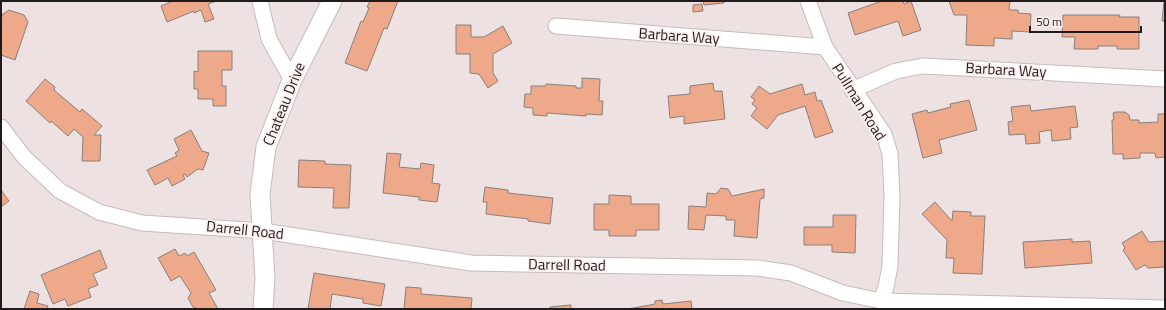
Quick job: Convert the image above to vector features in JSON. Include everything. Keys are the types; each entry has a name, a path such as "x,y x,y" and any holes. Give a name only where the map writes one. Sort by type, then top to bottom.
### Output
{"street":[{"path":"260,1 269,39 292,80"},
{"name":"Chateau Drive","path":"263,309 265,279 260,194 266,147 292,80 332,1"},
{"name":"Pullman Road","path":"808,1 825,47 852,90 884,134 890,154 892,196 890,266 886,287 881,301"},
{"name":"Barbara Way","path":"556,26 825,47"},
{"name":"Barbara Way","path":"852,90 896,71 923,66 1165,79"},
{"name":"Darrell Road","path":"1,127 24,157 60,191 99,212 142,223 263,231 471,263 758,268 791,273 843,292 881,301 1165,308"}],"building":[{"path":"173,1 217,1 208,4 214,19 205,22 201,10 194,13 194,11 167,22 161,6"},
{"path":"370,1 398,1 387,29 384,28 367,71 345,63 361,21 363,22 369,8 367,7"},
{"path":"703,1 724,1 724,3 704,5"},
{"path":"882,1 903,1 904,4 911,1 921,30 903,36 898,21 855,35 848,13"},
{"path":"949,1 1010,1 1009,10 1018,10 1018,13 1031,14 1030,32 1012,31 1012,39 994,38 994,46 966,45 967,15 954,15"},
{"path":"1164,1 1165,21 1162,21"},
{"path":"702,4 703,11 693,12 693,5"},
{"path":"9,10 24,15 28,22 15,60 1,55 1,19 3,14"},
{"path":"1063,15 1120,15 1119,17 1139,17 1139,49 1117,49 1117,46 1098,46 1098,49 1074,49 1075,37 1062,37"},
{"path":"456,25 471,25 471,37 484,37 503,26 512,43 493,54 493,73 498,81 488,88 479,74 470,73 470,54 456,54"},
{"path":"198,51 232,51 232,70 222,70 222,86 226,86 226,106 213,106 213,99 198,99 198,89 194,89 194,71 198,72"},
{"path":"582,78 600,79 599,101 603,101 602,115 586,114 586,116 547,113 547,116 533,115 533,108 524,107 525,94 531,94 531,86 545,86 546,84 576,86 576,88 582,88"},
{"path":"45,79 55,87 54,90 80,112 82,109 102,126 94,135 101,135 100,161 82,161 83,137 74,129 68,136 51,121 50,123 26,101"},
{"path":"713,83 714,91 722,91 725,119 684,124 684,116 670,118 668,96 690,94 690,86"},
{"path":"802,84 805,95 815,92 817,101 821,100 833,132 815,138 805,106 778,115 767,129 751,116 757,108 752,104 755,100 751,97 759,86 770,94"},
{"path":"969,100 977,130 939,140 942,153 923,158 912,114 927,110 928,113 951,107 950,104"},
{"path":"1030,105 1031,111 1075,106 1078,127 1070,128 1071,139 1052,141 1051,130 1039,132 1040,143 1026,144 1025,134 1009,135 1008,122 1013,121 1011,107"},
{"path":"1125,112 1129,115 1130,120 1139,120 1139,123 1158,122 1158,114 1165,114 1165,157 1156,158 1155,153 1140,153 1140,158 1123,159 1123,154 1113,154 1112,120 1114,120 1113,113"},
{"path":"191,130 202,151 209,153 203,170 198,169 187,177 185,174 183,175 185,179 172,186 168,178 155,185 147,170 177,156 175,153 179,150 174,139"},
{"path":"387,153 401,154 399,167 420,169 421,163 434,165 432,183 440,184 437,202 419,200 419,197 383,193"},
{"path":"299,160 325,161 325,164 351,165 349,208 333,208 334,188 298,187"},
{"path":"485,187 508,190 508,193 553,198 550,224 528,221 528,219 486,214 487,202 483,202"},
{"path":"721,188 728,189 732,196 764,189 764,198 760,199 757,238 734,236 735,220 726,220 726,216 706,215 704,230 688,229 689,206 706,207 707,193 716,194"},
{"path":"1,190 9,201 1,207"},
{"path":"609,195 631,196 631,204 659,204 659,230 636,230 636,236 609,236 609,230 594,230 594,204 609,204"},
{"path":"935,202 952,221 953,211 971,212 971,216 985,216 982,274 953,273 954,258 946,258 947,240 922,214"},
{"path":"833,215 856,215 855,253 832,252 832,245 804,245 804,227 833,227"},
{"path":"1142,231 1149,242 1165,241 1165,267 1148,268 1145,265 1136,270 1123,250 1125,248 1122,243"},
{"path":"1072,239 1072,242 1090,241 1092,263 1025,268 1023,242"},
{"path":"175,249 179,256 185,253 187,256 194,252 216,290 209,293 218,309 198,309 193,307 188,298 191,293 180,276 171,281 158,258"},
{"path":"100,250 107,268 93,274 98,285 88,289 91,297 68,306 65,299 53,304 41,275"},
{"path":"314,273 385,284 381,306 363,303 363,299 332,294 330,309 308,309"},
{"path":"406,287 421,288 421,294 472,298 471,309 404,309"},
{"path":"30,291 39,294 37,303 48,306 47,309 24,309"},
{"path":"662,300 663,304 691,301 692,309 628,309 655,304 655,301"},
{"path":"571,305 571,309 550,309 550,307"}]}
